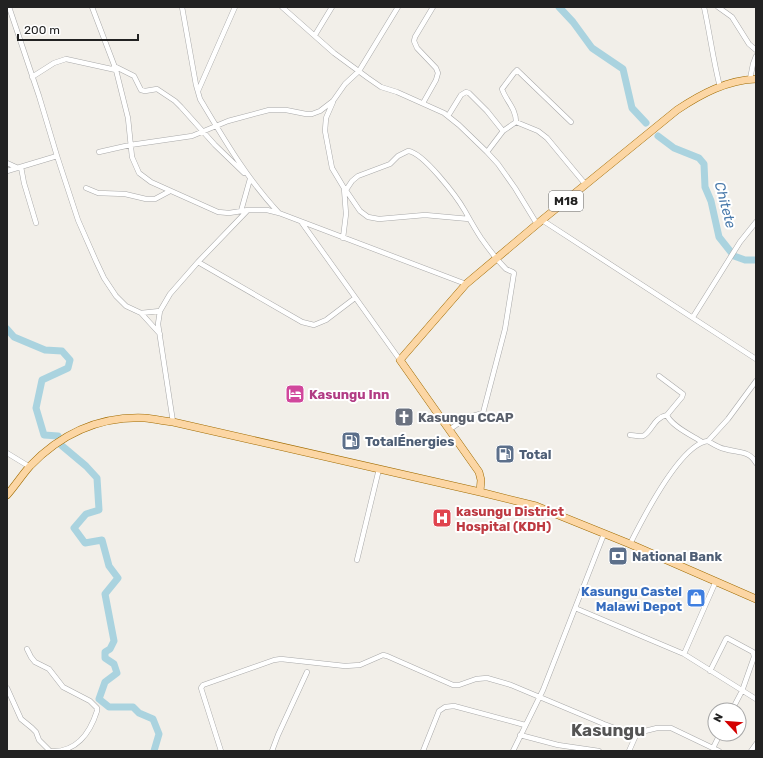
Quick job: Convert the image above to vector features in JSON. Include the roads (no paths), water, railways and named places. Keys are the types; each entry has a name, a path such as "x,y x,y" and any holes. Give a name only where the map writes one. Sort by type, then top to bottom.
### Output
{"main road":[{"name":"M18","path":"400,360 466,284 539,222 677,110 696,98 720,87 753,79"},
{"path":"400,360 481,476 480,492"},
{"path":"7,495 30,467 52,446 70,434 94,424 121,419 145,418 173,422 480,492 544,509 756,598"}],"street":[{"path":"9,7 47,120 78,220 104,278 121,302 140,313 160,334"},
{"path":"92,7 115,68 128,118 130,145 134,163 139,173 150,182 218,212 229,213 248,210 267,210 279,213 466,284"},
{"path":"182,7 200,99 250,177 279,213"},
{"path":"198,91 235,7"},
{"path":"282,7 334,53 381,86 423,103 448,116 487,152 509,177 539,222 693,317 756,359"},
{"path":"315,35 332,7"},
{"path":"398,7 359,71 345,84 333,101 326,118 325,131 332,168 360,211 368,218 379,219 425,215 469,220"},
{"path":"423,103 436,80 438,73 436,68 417,48 414,41 433,7"},
{"path":"704,7 720,87"},
{"path":"718,7 732,17 749,44 756,50"},
{"path":"753,79 753,64 756,56"},
{"path":"32,77 54,62 66,59 115,68 134,76 141,90 145,91 157,89 175,101 224,155 250,177"},
{"path":"516,122 516,114 502,89 518,70 571,122"},
{"path":"448,116 461,95 466,92 469,93 487,111 503,131"},
{"path":"99,152 130,145 185,137 269,110 286,110 312,114 320,111 333,101"},
{"path":"516,122 538,131 547,138 586,185"},
{"path":"487,152 503,131 516,122"},
{"path":"343,238 346,214 345,189 358,176 390,164 398,156 408,151 416,154 446,185 464,210 480,237 506,268 514,273 505,330 483,412 466,418 449,430"},
{"path":"7,171 57,156"},
{"path":"7,164 20,168"},
{"path":"20,168 36,223"},
{"path":"240,211 250,177"},
{"path":"86,188 98,193 125,194 146,199 155,199 170,191"},
{"path":"173,422 158,324 160,311 170,294 198,262 248,210"},
{"path":"302,222 400,360"},
{"path":"693,317 740,242 756,222"},
{"path":"198,262 302,322 314,325 326,320 355,298"},
{"path":"140,313 160,311"},
{"path":"630,435 642,436 658,419 667,415 682,397 683,394 659,376"},
{"path":"630,544 675,467 682,458 705,442 732,414 756,381"},
{"path":"667,415 668,419 682,430 705,442 725,449 749,454 756,463"},
{"path":"7,454 30,467"},
{"path":"357,560 379,470"},
{"path":"512,751 539,697 604,534"},
{"path":"684,654 716,582"},
{"path":"574,608 684,654 756,699"},
{"path":"710,671 726,639 728,638 752,650 754,656 742,691 736,702"},
{"path":"7,688 21,719 34,730 41,742 50,751 67,750 77,743 89,729 97,708 86,698 63,687 49,669 35,662 27,648"},
{"path":"221,751 201,688 203,684 274,660 281,659 345,666 360,665 383,655 453,685 459,685 476,679 487,678 511,685 628,733 637,733 657,728 671,728 720,751"},
{"path":"272,751 307,672"},
{"path":"422,751 439,711 445,707 461,708 525,724"},
{"path":"629,751 637,733"},
{"path":"520,734 558,745 599,751"},
{"path":"712,748 715,742"},
{"path":"751,751 756,744"}],"waterway":[{"name":"Chitete","path":"559,7 573,22 592,48 623,69 632,108 646,123"},
{"name":"Chitete","path":"658,136 674,148 699,158 704,164 705,187 711,201 719,237 734,256 745,260 756,260"},
{"path":"7,329 14,337 45,350 62,351 70,360 68,368 42,380 36,408 44,435 58,436"},
{"path":"61,445 86,466 97,478 99,510 86,514 74,528 85,543 102,540 109,566 118,578 105,594 114,641 110,649 105,652 105,658 114,664 117,673 105,682 99,699 109,707 133,707 139,713 153,719 159,734 154,751"}],"place":[{"name":"Kasungu Inn","path":"295,394"},
{"name":"Kasungu CCAP","path":"404,417"},
{"name":"TotalÉnergies","path":"351,441"},
{"name":"Total","path":"505,454"},
{"name":"kasungu District Hospital (KDH)","path":"442,518"},
{"name":"National Bank","path":"618,556"},
{"name":"Kasungu Castel Malawi Depot","path":"696,598"}],"district":[{"name":"Kasungu","path":"608,730"}]}
